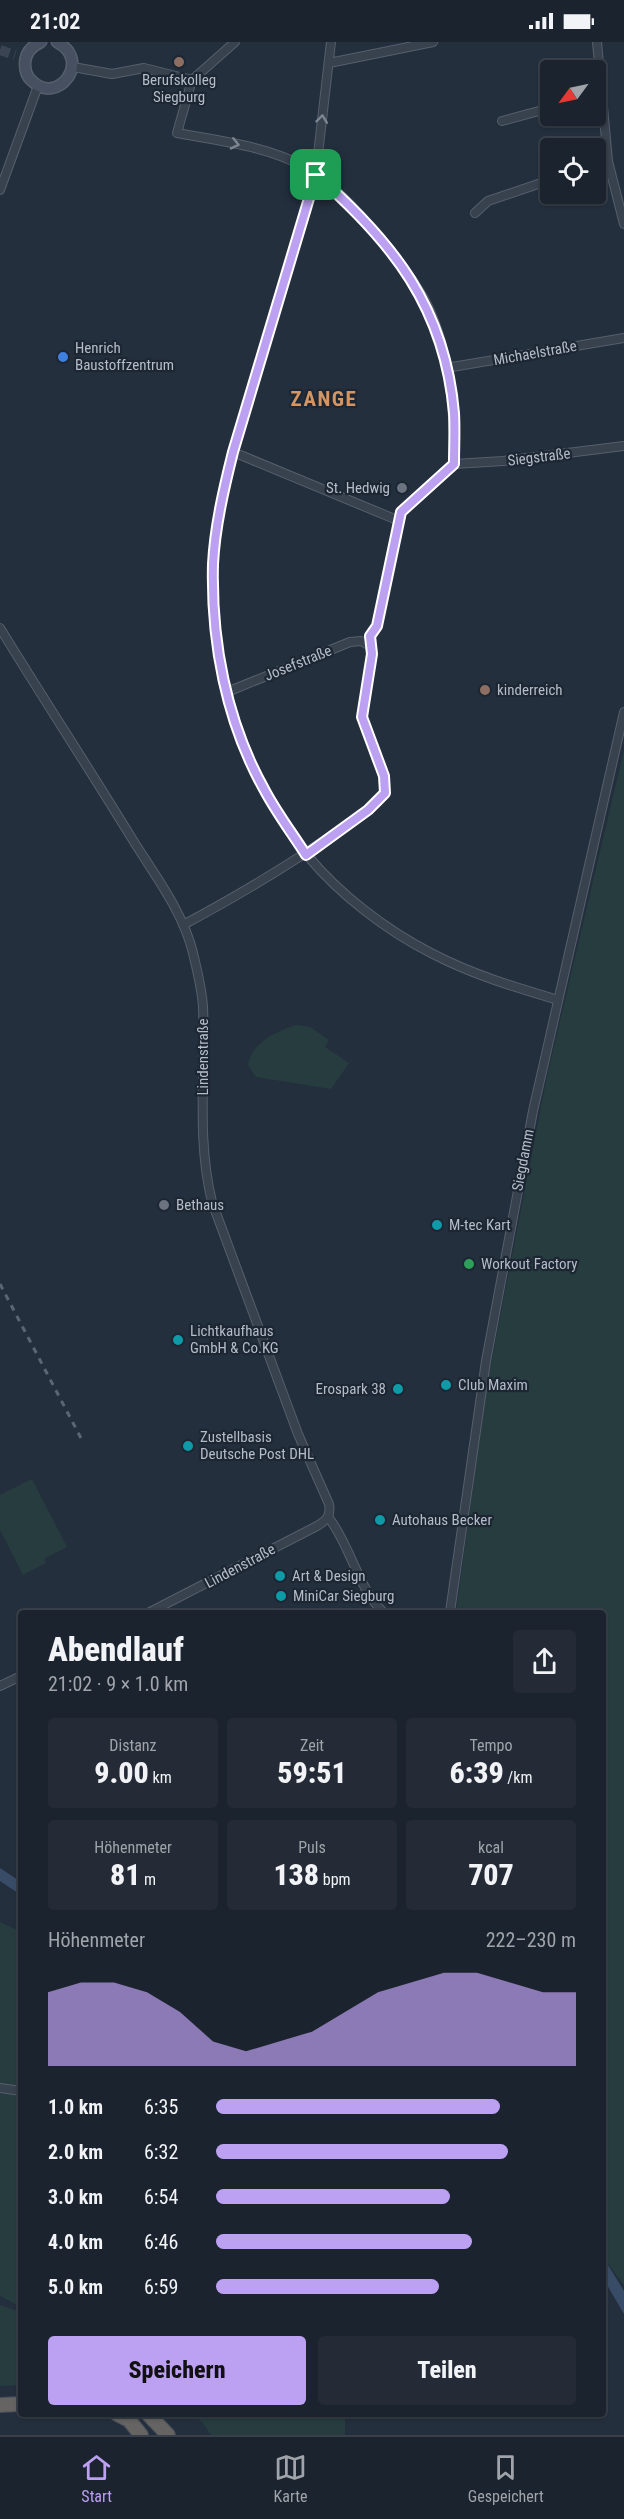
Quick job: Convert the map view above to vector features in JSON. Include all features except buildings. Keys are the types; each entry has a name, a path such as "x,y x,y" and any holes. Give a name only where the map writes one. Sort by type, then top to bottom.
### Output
{"highway":[{"path":"0,2405 18,2404"},
{"path":"0,2412 18,2412"},
{"path":"123,2417 129,2420 141,2435"},
{"path":"151,2417 168,2435"}],"main road":[{"path":"40,42 21,56 33,82 46,88 60,85 71,74 73,67 69,51 57,42"}],"street":[{"path":"183,925 306,855 381,799 385,793 385,780 362,717 372,654 370,636 377,626 397,520 401,512 454,464 454,413 446,368 429,310 409,275 356,210 305,166 257,150 177,133 192,80 235,42"},
{"path":"331,42 316,175 223,492 213,563 215,633 231,712 252,765 276,810 306,855 339,889 418,946 480,976 558,1000"},
{"path":"329,63 434,42"},
{"path":"597,42 597,60"},
{"path":"73,67 112,74 144,68 192,80"},
{"path":"0,190 38,86"},
{"path":"502,121 540,111"},
{"path":"603,126 608,161 624,224"},
{"path":"476,213 488,201 540,183"},
{"name":"Michaelstraße","path":"446,368 624,338"},
{"name":"Siegstraße","path":"454,464 503,461 624,446"},
{"path":"233,452 397,520"},
{"name":"Lindenstraße","path":"0,628 183,925 192,950 202,999 202,1139 208,1186 297,1434 329,1504 329,1518 345,1541 362,1583 382,1610"},
{"name":"Josefstraße","path":"227,692 350,642 361,641 370,646"},
{"name":"Siegdamm","path":"450,1610 496,1302 533,1111 624,712"},
{"name":"Lindenstraße","path":"154,1610 329,1518"},
{"path":"0,1686 18,1677"},
{"path":"0,2088 18,2091"}],"green space":[{"path":"624,750 624,2285 606,2261 606,1610 456,1610 487,1384 547,1076"},
{"path":"296,1025 310,1027 329,1040 325,1047 349,1063 331,1089 256,1077 248,1065 254,1050 265,1039"},
{"path":"32,1479 67,1547 44,1559 46,1563 23,1575 0,1530 0,1495"},
{"path":"0,1922 18,1931 18,2305 0,2296"},
{"path":"0,2305 18,2311 18,2385 0,2386"},
{"path":"196,2417 345,2417 345,2435 211,2435"}],"water":[{"path":"0,1868 18,1880 18,1893 0,1881"},
{"path":"606,2262 624,2291 624,2314 606,2283"}],"tunnel":[{"path":"0,50 15,55"}],"railway":[{"path":"0,1284 82,1440"}],"place":[{"name":"Berufskolleg Siegburg","path":"179,62"},
{"name":"Henrich Baustoffzentrum","path":"63,357"},
{"name":"St. Hedwig","path":"402,488"},
{"name":"kinderreich","path":"485,690"},
{"name":"Bethaus","path":"164,1205"},
{"name":"M-tec Kart","path":"437,1225"},
{"name":"Workout Factory","path":"469,1264"},
{"name":"Lichtkaufhaus GmbH & Co.KG","path":"178,1340"},
{"name":"Club Maxim","path":"446,1385"},
{"name":"Erospark 38","path":"398,1389"},
{"name":"Zustellbasis Deutsche Post DHL","path":"188,1446"},
{"name":"Autohaus Becker","path":"380,1520"},
{"name":"Art & Design","path":"280,1576"},
{"name":"MiniCar Siegburg","path":"281,1596"}],"district":[{"name":"ZANGE","path":"324,399"}],"route":[{"path":"316,175 356,210 386,245 409,275 429,310 446,368 454,413 454,464 401,512 397,520 377,626 369,640 372,654 362,705 362,717 384,776 385,793 368,810 306,855 263,788 231,712 215,633 213,563 223,492 233,452 316,175"}]}
